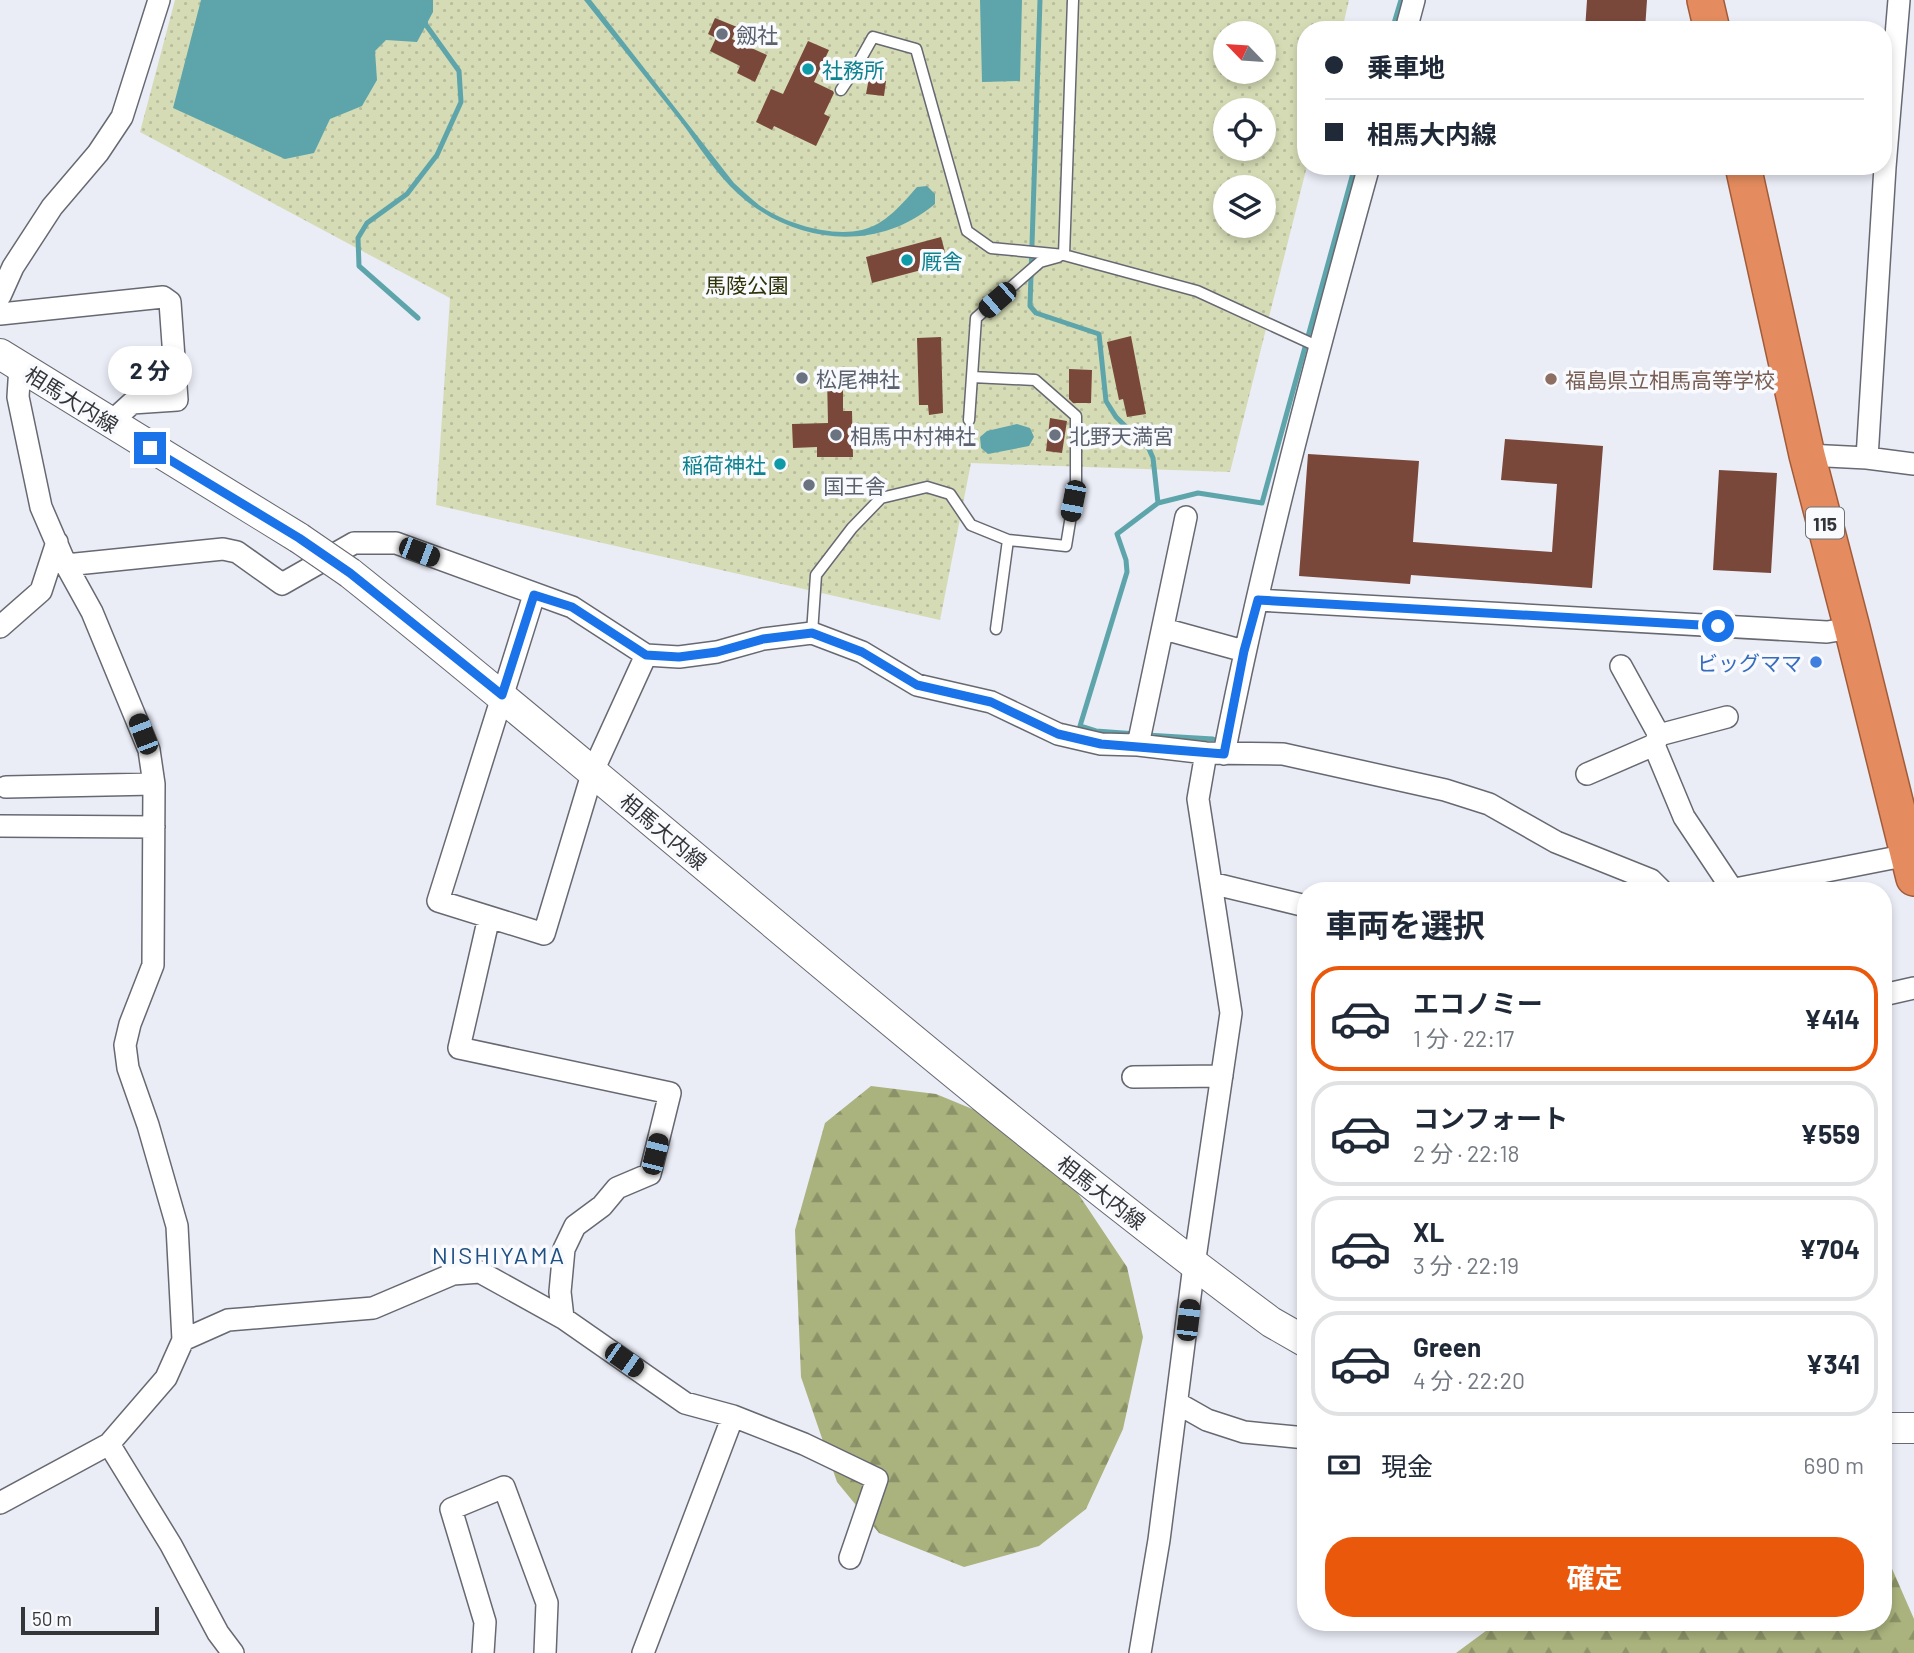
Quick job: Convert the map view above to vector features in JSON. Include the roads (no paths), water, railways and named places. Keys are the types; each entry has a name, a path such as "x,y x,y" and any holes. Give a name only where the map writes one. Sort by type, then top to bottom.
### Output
{"highway":[{"path":"1705,0 1710,21"},
{"name":"115","path":"1745,175 1807,455 1853,628 1911,867"}],"main road":[{"name":"相馬大内線","path":"10,360 299,538 350,573 502,695 1063,1162 1194,1265 1271,1322 1297,1337"},
{"path":"1892,1428 1914,1428"}],"street":[{"path":"0,296 13,267 52,207 98,153 122,117 159,0"},
{"path":"1408,21 1414,0"},
{"path":"1892,73 1899,0"},
{"path":"1140,1653 1159,1540 1230,1013 1198,799 1215,753 1258,600 1319,347 1367,175"},
{"path":"1867,458 1883,175"},
{"path":"0,314 163,298 170,302 177,400 132,403 110,423"},
{"path":"0,1503 109,1444 166,1378 183,1340 177,1226 148,1125 128,1068 125,1045 130,1024 153,965 154,784 149,750 92,612 66,565 41,507 10,360"},
{"path":"1807,455 1914,464"},
{"path":"1138,745 1186,517"},
{"path":"0,627 41,591 57,542"},
{"path":"66,565 223,549 237,552 282,584 354,543 396,543 572,607 646,655 679,657 717,652 763,639 812,633 862,652 917,685 991,702 1058,734 1101,744 1215,753 1283,754 1445,790 1489,804 1556,842 1653,882"},
{"path":"534,595 438,901 544,934 593,771 646,655"},
{"path":"1258,600 1827,632 1853,628"},
{"path":"1164,629 1244,651"},
{"path":"1622,666 1657,740 1684,817 1724,882"},
{"path":"1587,774 1657,740 1727,717"},
{"path":"6,787 154,784"},
{"path":"0,826 154,827"},
{"path":"1792,882 1911,867"},
{"path":"1211,883 1297,904"},
{"path":"489,917 459,1048 670,1093 650,1174 617,1188 602,1206 575,1226 564,1249 561,1292 563,1318"},
{"path":"1892,993 1914,988"},
{"path":"1133,1077 1222,1076"},
{"path":"183,1340 228,1320 373,1308 453,1274 480,1272 563,1318 685,1403 733,1416 804,1444 877,1479 850,1558"},
{"path":"1177,1403 1207,1420 1244,1432 1297,1437"},
{"path":"643,1653 733,1416"},
{"path":"109,1444 171,1545 218,1633 233,1653"},
{"path":"483,1653 485,1622 451,1509 504,1487 547,1603 545,1653"}],"lane":[{"path":"1064,255 1073,0"},
{"path":"841,90 873,37 916,48 967,231 991,248 1064,255 1197,291 1319,347"},
{"path":"969,420 976,318 1040,262 1064,255"},
{"path":"812,633 816,575 852,528 881,498 927,487 950,494 971,525 1008,540 1066,546 1076,485 1076,416 1035,380 972,377"},
{"path":"996,629 1008,540"}],"water":[{"path":"201,0 433,0 433,12 417,42 386,40 375,51 377,80 362,106 330,119 314,153 285,159 173,108"},
{"path":"584,0 591,0 734,183 770,212 809,227 849,232 878,223 893,213 917,187 927,186 935,194 935,204 910,221 884,231 856,236 829,236 801,230 775,219 751,204 722,177"},
{"path":"980,0 1022,0 1020,81 982,82"},
{"path":"1017,424 1030,428 1034,437 1029,446 988,454 981,448 980,437 987,431"}],"waterway":[{"path":"1040,0 1030,306 1036,313 1099,334 1106,401 1116,417 1149,449 1153,458 1158,503"},
{"path":"1395,21 1401,0"},
{"path":"418,318 359,266 358,238 367,223 407,194 437,155 461,102 459,71 425,20"},
{"path":"1136,734 1096,731 1080,726 1127,572 1117,534 1158,503 1198,493 1262,503 1353,175"},
{"path":"1146,735 1213,739"}],"place":[{"name":"劔社","path":"722,34"},
{"name":"社務所","path":"808,69"},
{"name":"厩舎","path":"907,260"},
{"name":"松尾神社","path":"802,378"},
{"name":"福島県立相馬高等学校","path":"1551,379"},
{"name":"相馬中村神社","path":"836,435"},
{"name":"北野天満宮","path":"1055,435"},
{"name":"稲荷神社","path":"780,464"},
{"name":"国王舎","path":"809,485"},
{"name":"ビッグママ","path":"1816,662"}],"district":[{"name":"NISHIYAMA","path":"499,1254"}],"park label":[{"name":"馬陵公園","path":"747,284"}]}
